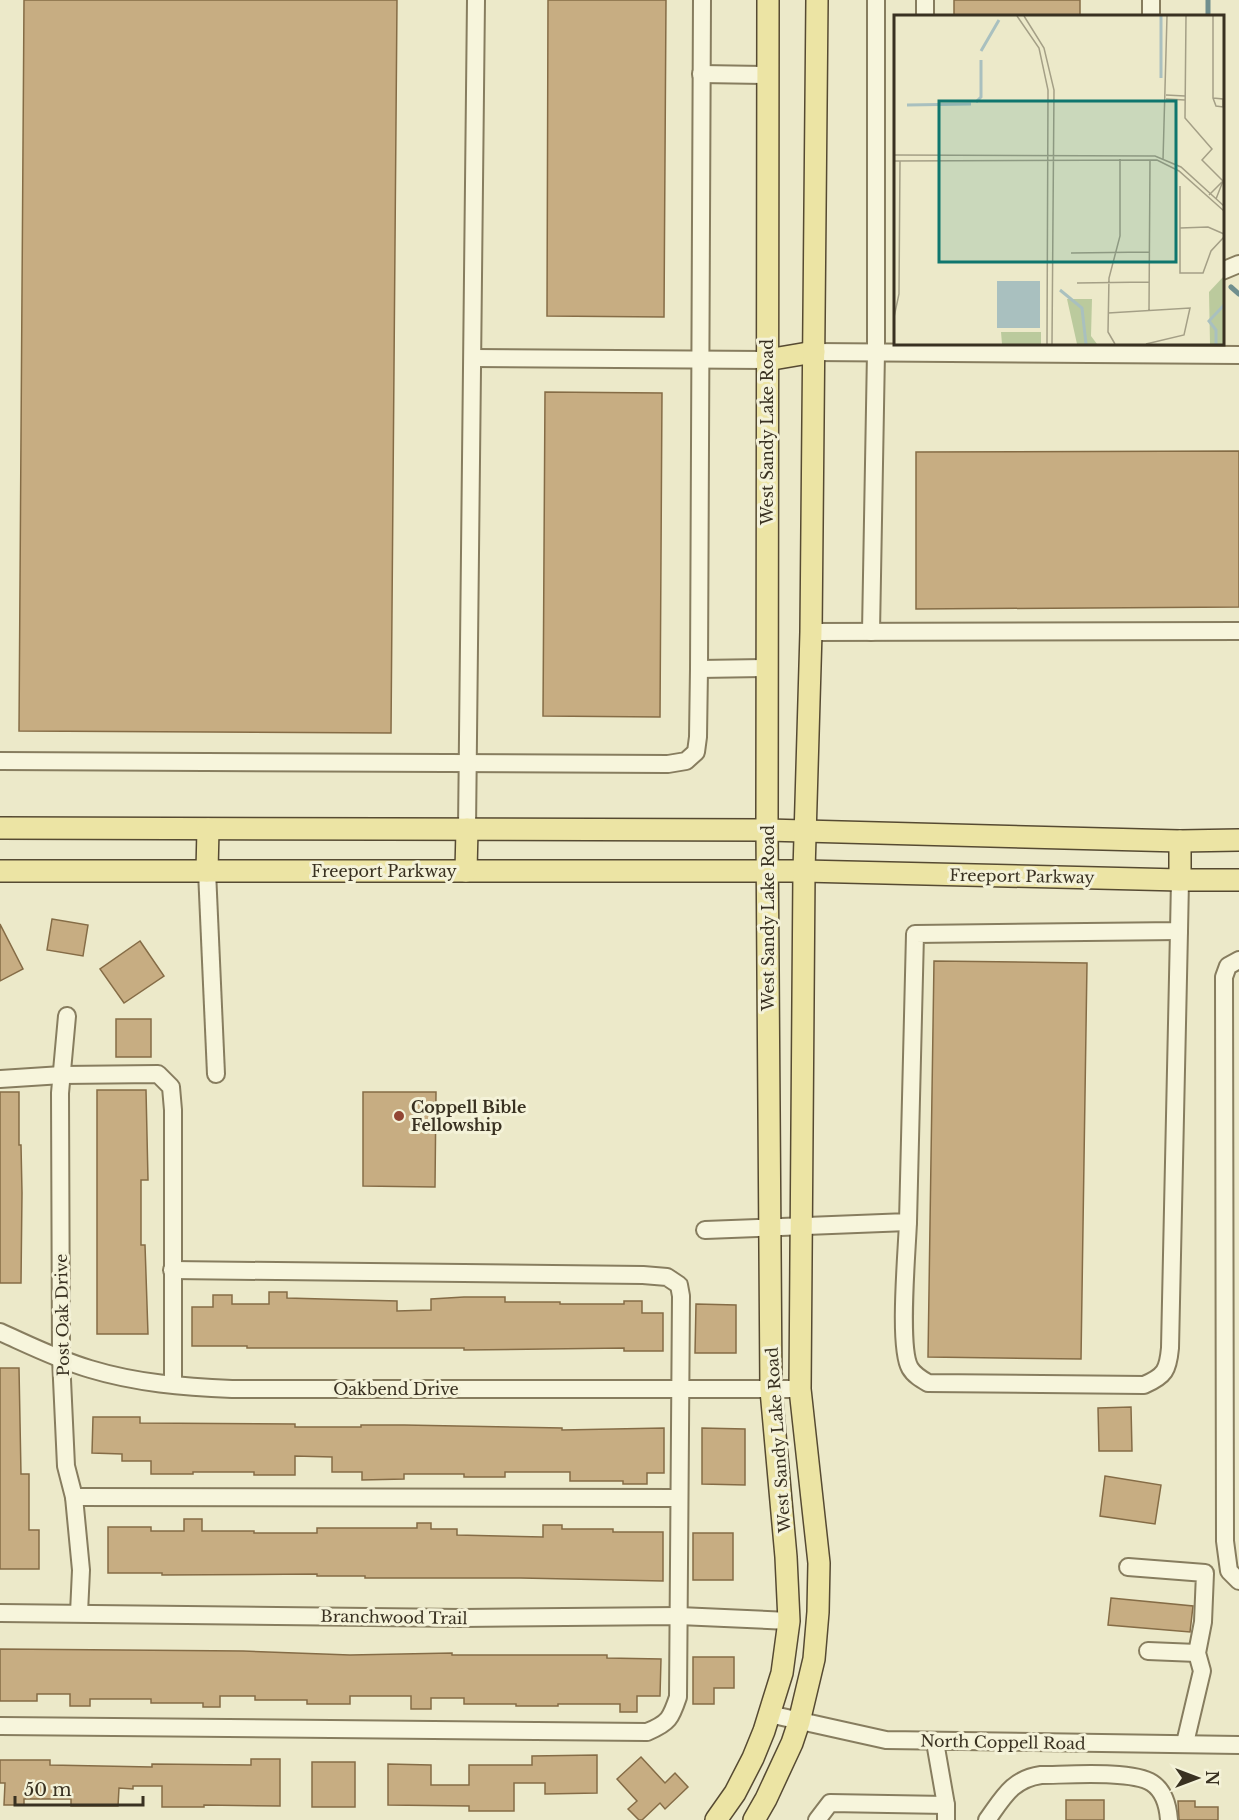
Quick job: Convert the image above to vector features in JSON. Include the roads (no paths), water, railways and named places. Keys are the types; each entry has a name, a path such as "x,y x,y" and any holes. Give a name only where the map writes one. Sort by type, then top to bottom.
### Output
{"main road":[{"name":"West Sandy Lake Road","path":"716,1820 735,1793 753,1758 782,1673 789,1621 786,1557 771,1390 767,830 768,0"},
{"name":"West Sandy Lake Road","path":"754,1820 792,1743 799,1722 814,1659 819,1563 800,1389 804,871 811,632 817,0"},
{"path":"767,360 814,352"},
{"path":"0,828 767,830 1180,841 1239,840"},
{"path":"207,871 208,828"},
{"path":"466,871 467,830"},
{"path":"1180,841 1180,880"},
{"name":"Freeport Parkway","path":"0,871 804,871 1239,880"}],"street":[{"path":"467,830 476,0"},
{"path":"0,761 668,764 686,761 696,752 699,669 702,0"},
{"path":"871,632 876,352 876,0"},
{"path":"1150,15 1151,0"},
{"path":"701,75 767,75"},
{"path":"1224,270 1239,264"},
{"path":"814,352 876,352 922,348 1149,349 1239,355"},
{"path":"473,358 767,360"},
{"path":"811,632 1239,631"},
{"path":"699,669 768,668"},
{"path":"207,871 216,1074"},
{"path":"1179,931 915,934 903,1342 909,1367 919,1378 928,1383 1144,1385 1160,1378 1168,1366 1170,1348 1179,931 1180,880"},
{"path":"1239,960 1227,966 1224,977 1225,1540 1229,1571 1239,1581"},
{"name":"Post Oak Drive","path":"67,1016 60,1093 61,1358 66,1466 74,1497 81,1570 79,1613"},
{"path":"0,1078 158,1074 171,1087 173,1110 173,1384"},
{"path":"705,1230 908,1222"},
{"path":"0,1726 647,1732 663,1726 672,1716 678,1697 681,1296 678,1285 667,1277 172,1270"},
{"name":"Oakbend Drive","path":"0,1332 88,1369 120,1377 232,1389 800,1389"},
{"path":"74,1497 679,1498"},
{"path":"1128,1567 1205,1573 1203,1622 1197,1653 1202,1671 1185,1743"},
{"name":"Branchwood Trail","path":"0,1613 462,1618 678,1616 789,1621"},
{"path":"1148,1651 1197,1653"},
{"name":"North Coppell Road","path":"769,1714 886,1740 1239,1745"},
{"path":"817,1820 830,1803 946,1813 935,1742"},
{"path":"987,1820 1007,1792 1017,1782 1028,1777 1123,1775 1152,1783 1164,1796 1168,1820"}],"waterway":[{"path":"1208,0 1208,15"},
{"path":"1231,287 1239,294"}],"place":[{"name":"Coppell Bible Fellowship","path":"399,1116"}]}
